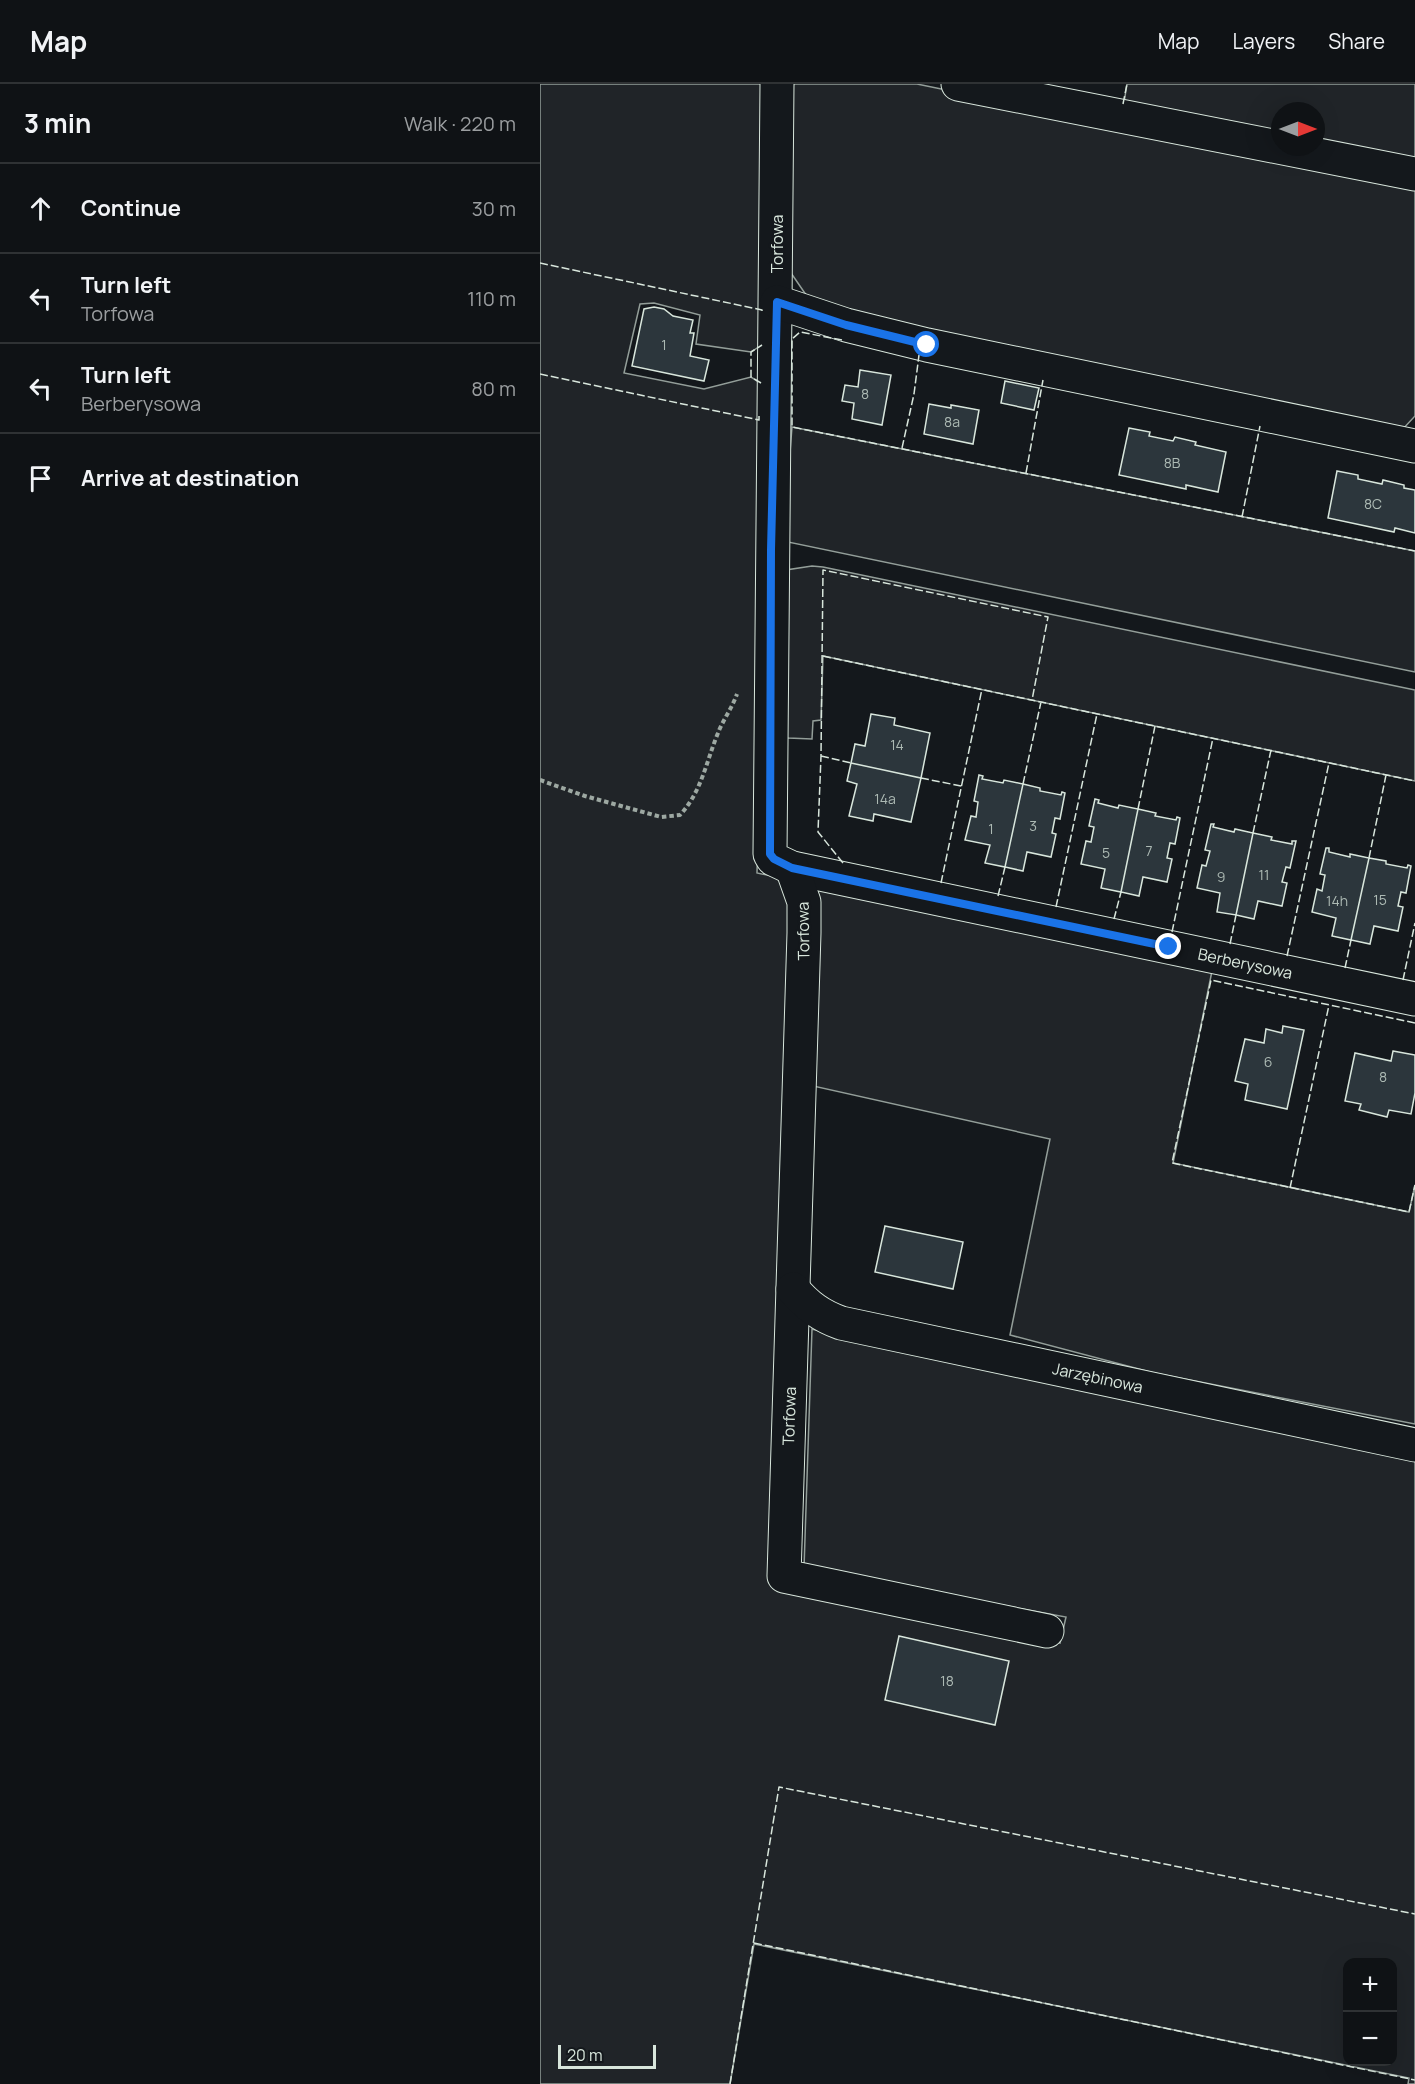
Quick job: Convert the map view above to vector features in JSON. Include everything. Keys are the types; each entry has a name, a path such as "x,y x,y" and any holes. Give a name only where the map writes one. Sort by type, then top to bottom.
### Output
{"street":[{"name":"Torfowa","path":"777,84 777,302 770,854 774,859 792,868 804,902 784,1576 1047,1632"},
{"path":"958,84 1415,174"},
{"path":"777,302 846,325 927,345 1415,446"},
{"name":"Berberysowa","path":"792,868 1415,999"},
{"name":"Jarzębinowa","path":"794,1289 804,1303 814,1311 841,1323 1415,1444"}],"path":[{"path":"540,780 585,796 661,817 680,815 690,805 705,776 718,732 735,700 740,684 757,667 771,665"}],"shaded area":[{"path":"540,84 770,84 763,344 751,352 696,344 700,315 654,303 640,304 624,373 704,389 751,377 762,384 763,644 757,873 782,878 792,904 774,1583 1060,1643 1066,1617 804,1568 812,1329 844,1338 1415,1455 1415,2084 1408,2084 1409,2078 1350,2066 1397,2066 1397,1958 1343,1958 1343,2064 754,1944 730,2084 540,2084"},
{"path":"794,84 917,84 1415,186 1415,416 1402,430 813,305 791,273 791,89"},
{"path":"1127,84 1415,84 1415,167 1325,149 1325,102 1271,102 1271,138 1123,109"},
{"path":"792,427 1415,551 1415,672 783,541"},
{"path":"812,566 1415,690 1415,781 823,656 821,720 813,721 812,739 788,738 784,736 786,570"},
{"path":"816,884 1212,971 1173,1163 1409,1212 1415,1185 1415,1424 1154,1373 1010,1335 1050,1139 813,1086"}],"building":[{"path":"654,307 664,309 673,316 693,320 690,333 694,333 690,356 709,360 704,381 632,366 644,309"},
{"path":"860,370 891,375 882,425 852,419 854,403 842,401 845,385 858,387"},
{"path":"1005,381 1039,388 1034,410 1001,403"},
{"path":"929,404 979,410 973,444 924,434"},
{"path":"1129,428 1150,432 1149,436 1173,441 1175,437 1196,442 1195,445 1226,452 1218,492 1186,485 1186,489 1119,475"},
{"path":"1337,471 1358,475 1358,479 1382,484 1383,480 1415,490 1415,533 1395,528 1394,532 1328,518"},
{"path":"871,714 895,718 894,725 930,733 921,778 851,763 855,744 865,746"},
{"path":"851,763 921,778 911,822 874,814 873,821 849,816 857,784 847,781"},
{"path":"979,775 983,776 982,779 1023,784 1005,867 985,863 990,845 965,840 971,816 976,817 978,802 974,801"},
{"path":"1023,784 1040,788 1040,791 1061,795 1062,792 1065,793 1060,819 1055,818 1052,833 1056,834 1051,857 1027,852 1023,871 1005,867"},
{"path":"1095,799 1099,800 1098,803 1118,808 1119,805 1138,809 1121,892 1101,888 1105,869 1081,864 1086,841 1091,842 1094,827 1089,826"},
{"path":"1138,809 1156,813 1155,816 1176,820 1177,817 1180,818 1175,844 1170,843 1167,858 1172,859 1167,882 1143,877 1139,896 1121,892"},
{"path":"1211,824 1214,824 1213,827 1234,832 1235,829 1253,833 1236,915 1217,912 1220,893 1197,888 1202,865 1206,866 1210,851 1205,850"},
{"path":"1253,833 1272,837 1271,840 1292,844 1292,841 1296,841 1290,868 1286,867 1282,882 1287,883 1282,906 1258,901 1254,919 1236,915"},
{"path":"1326,848 1329,848 1329,852 1350,857 1350,854 1369,858 1351,940 1332,936 1336,918 1312,912 1317,889 1322,891 1325,875 1320,874"},
{"path":"1369,858 1407,868 1408,865 1411,866 1406,893 1401,892 1398,906 1403,907 1398,931 1374,926 1370,944 1351,940"},
{"path":"1283,1026 1304,1030 1287,1109 1245,1100 1248,1084 1235,1081 1245,1039 1264,1043 1266,1029 1282,1033"},
{"path":"1393,1051 1415,1055 1415,1093 1411,1114 1389,1110 1387,1117 1359,1110 1361,1104 1345,1101 1355,1053 1391,1061"},
{"path":"885,1226 963,1242 953,1289 875,1272"},
{"path":"899,1636 1009,1661 995,1725 885,1700"}],"fence":[{"path":"1123,104 1127,84"},
{"path":"540,263 762,310 762,312"},
{"path":"842,340 800,332 792,339 792,427 1415,551"},
{"path":"761,383 751,377 751,352 762,345"},
{"path":"902,448 914,394 919,355"},
{"path":"540,374 759,420 759,416"},
{"path":"1026,473 1043,380"},
{"path":"1242,517 1260,426"},
{"path":"843,863 818,832 823,570 1048,617 1032,700"},
{"path":"823,656 1415,781"},
{"path":"941,883 982,689"},
{"path":"1023,784 1041,702"},
{"path":"1056,907 1097,714"},
{"path":"1138,809 1155,726"},
{"path":"1172,932 1213,738"},
{"path":"1253,833 1271,750"},
{"path":"821,756 851,763"},
{"path":"1287,956 1329,763"},
{"path":"1369,858 1386,775"},
{"path":"921,778 961,786"},
{"path":"998,896 1005,867"},
{"path":"1114,919 1121,892"},
{"path":"1230,944 1236,915"},
{"path":"1403,980 1415,923"},
{"path":"1345,968 1351,940"},
{"path":"1415,1023 1211,980 1172,1163 1409,1212 1415,1185"},
{"path":"1290,1188 1329,1005"},
{"path":"730,2084 779,1787 1415,1914"},
{"path":"754,1943 1415,2080"}],"route":[{"path":"927,345 846,325 777,302 771,550 770,854 780,863 792,868 1169,947"}]}
